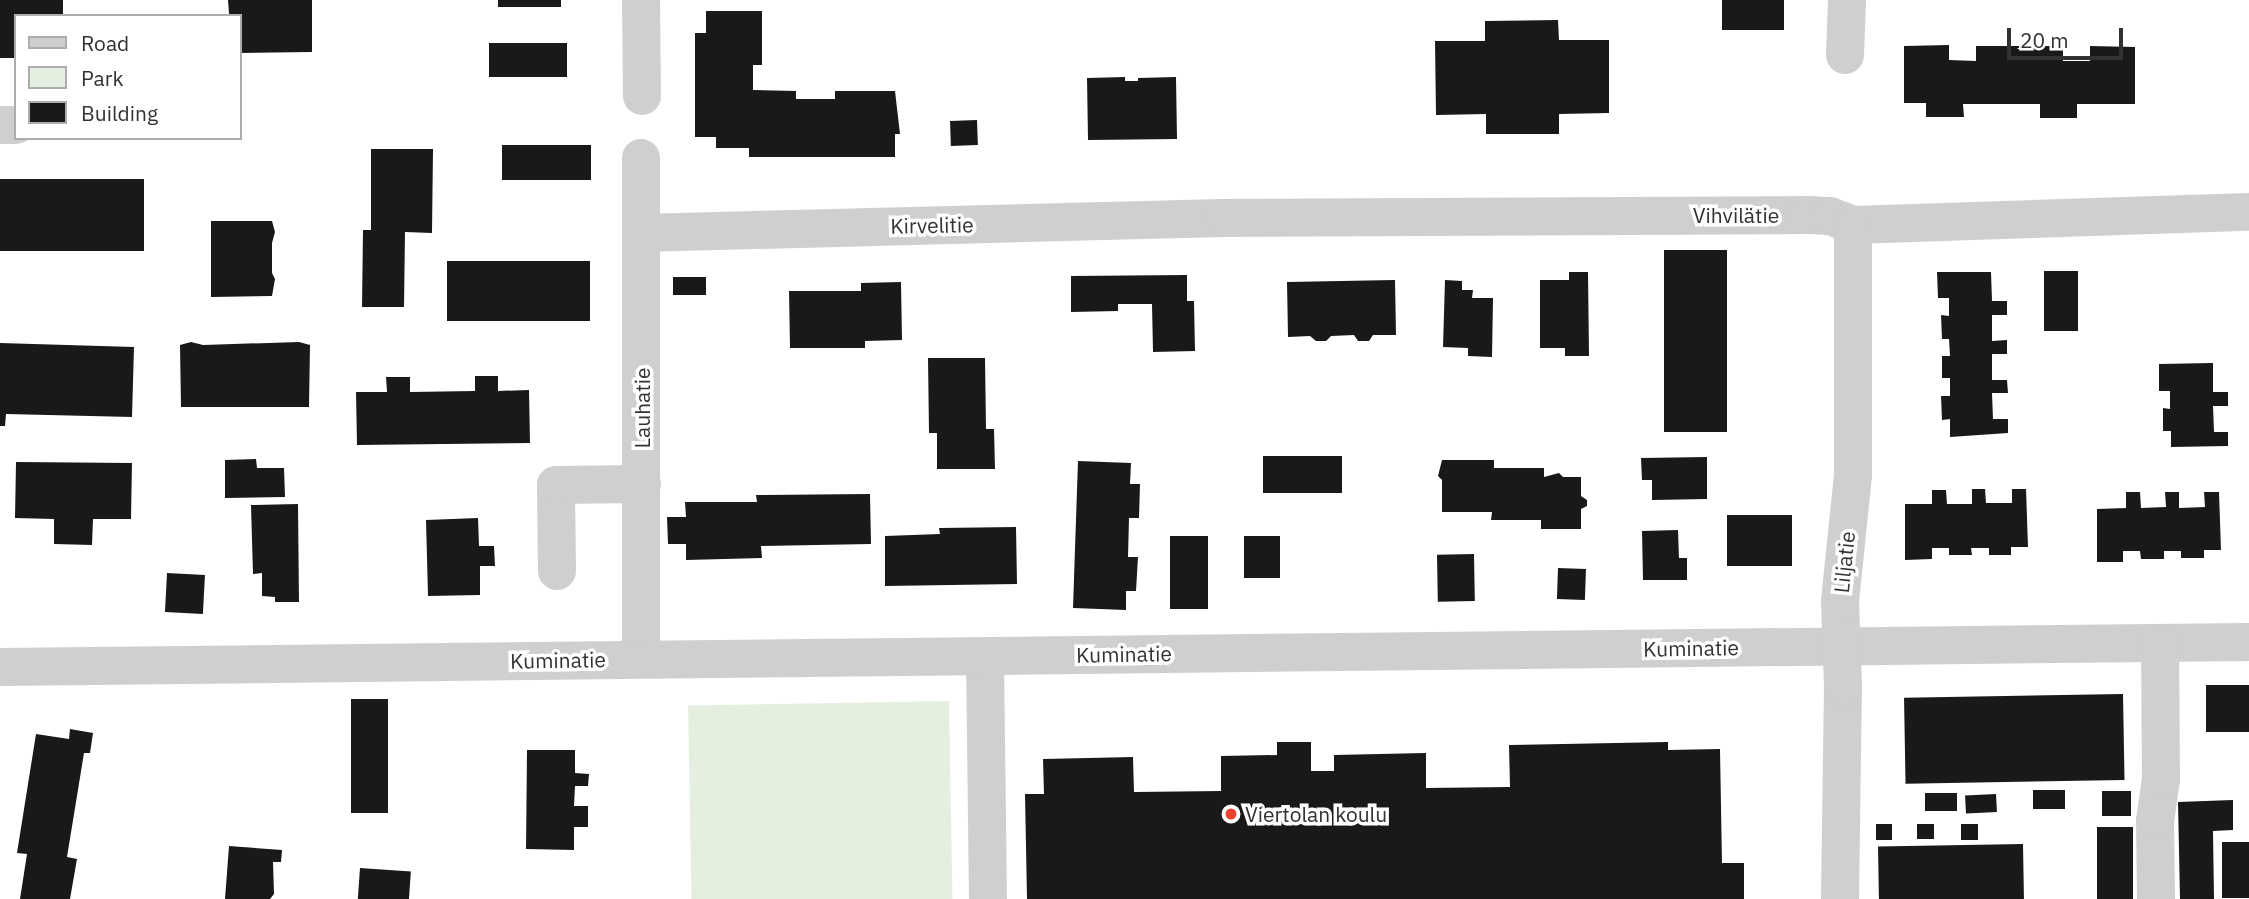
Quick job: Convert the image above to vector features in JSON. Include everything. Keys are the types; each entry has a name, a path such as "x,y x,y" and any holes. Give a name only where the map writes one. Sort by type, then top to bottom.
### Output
{"street":[{"path":"641,0 642,96"},
{"path":"1846,55 1847,0"},
{"name":"Lauhatie","path":"641,158 641,659"},
{"name":"Vihvilätie","path":"1222,218 1809,215 1830,216 1853,225 2249,212"},
{"name":"Kirvelitie","path":"641,233 1222,218"},
{"name":"Liljatie","path":"1840,899 1842,561 1853,475 1853,225"},
{"path":"557,571 555,485 642,484"},
{"name":"Kuminatie","path":"0,667 2249,642"},
{"path":"2156,899 2155,821 2161,779 2160,643"},
{"path":"985,656 988,899"}],"green space":[{"path":"949,701 952,899 691,899 688,706"}],"building":[{"path":"0,0 63,0 63,14 14,14 14,58 0,58"},
{"path":"228,0 312,0 312,52 242,53 242,14 229,14"},
{"path":"498,0 561,0 561,7 498,7"},
{"path":"1722,0 1784,0 1784,30 1722,30"},
{"path":"706,11 762,11 762,65 753,65 753,90 796,91 796,99 835,99 835,91 895,91 900,134 895,134 895,157 749,157 749,148 716,148 716,137 695,137 695,33 706,33"},
{"path":"1558,20 1559,40 1609,40 1609,113 1559,114 1559,134 1486,134 1486,114 1436,115 1435,41 1485,41 1485,21"},
{"path":"489,43 567,43 567,77 489,77"},
{"path":"1949,45 1949,60 1976,61 1976,46 2063,46 2063,61 2090,61 2090,46 2135,47 2135,104 2077,104 2077,118 2040,118 2040,104 1963,104 1964,117 1926,117 1926,103 1904,103 1904,46"},
{"path":"1125,77 1125,81 1138,81 1138,78 1176,77 1177,139 1088,140 1087,78"},
{"path":"977,120 978,145 951,146 950,121"},
{"path":"502,145 591,145 591,180 502,180"},
{"path":"371,149 433,149 432,233 405,232 404,307 362,307 363,230 371,230"},
{"path":"0,179 144,179 144,251 0,251"},
{"path":"211,221 272,221 275,232 272,243 272,273 275,279 272,296 211,297"},
{"path":"1664,250 1727,250 1727,432 1664,432"},
{"path":"447,261 590,261 590,321 447,321"},
{"path":"2044,271 2078,271 2078,331 2044,331"},
{"path":"1569,272 1588,272 1589,356 1565,356 1565,348 1540,348 1540,280 1569,280"},
{"path":"1937,272 1991,272 1992,301 2007,301 2007,315 1992,315 1992,341 2007,340 2007,354 1992,354 1992,380 2007,380 2008,393 1992,393 1993,419 2008,419 2008,433 1950,437 1950,419 1942,420 1941,396 1950,396 1950,378 1942,378 1942,356 1950,356 1949,339 1942,339 1941,315 1949,316 1949,298 1938,298"},
{"path":"1187,275 1187,301 1194,301 1195,351 1153,352 1152,304 1118,304 1118,311 1071,312 1071,276"},
{"path":"673,277 706,277 706,295 673,295"},
{"path":"1395,280 1396,335 1373,335 1369,341 1358,341 1354,335 1331,336 1326,341 1316,341 1310,336 1288,337 1287,282"},
{"path":"1445,280 1462,281 1462,290 1473,290 1472,298 1493,298 1492,357 1468,356 1468,348 1443,347"},
{"path":"901,282 902,340 865,341 865,348 790,348 789,291 861,291 861,283"},
{"path":"191,342 203,345 299,342 310,345 309,407 181,407 180,345"},
{"path":"0,343 134,347 132,417 6,414 5,426 0,426"},
{"path":"928,358 985,358 986,429 994,429 995,469 937,469 937,433 929,433"},
{"path":"2213,363 2213,392 2228,392 2228,406 2213,406 2214,432 2228,432 2228,446 2171,447 2171,431 2163,431 2163,408 2170,409 2170,391 2159,391 2159,364"},
{"path":"475,376 498,376 498,391 529,390 530,443 357,445 356,392 387,392 386,377 410,377 410,392 475,391"},
{"path":"1263,456 1342,456 1342,493 1263,493"},
{"path":"1707,457 1707,499 1652,500 1652,480 1642,480 1641,458"},
{"path":"256,459 257,468 284,468 285,497 225,498 225,460"},
{"path":"1442,460 1494,460 1494,468 1544,468 1544,477 1559,473 1563,477 1581,477 1581,496 1587,500 1587,506 1581,509 1581,529 1541,529 1541,520 1491,520 1492,512 1442,512 1442,480 1438,476"},
{"path":"1078,461 1131,463 1130,484 1140,484 1139,518 1129,518 1128,557 1138,557 1136,591 1126,591 1126,610 1073,608"},
{"path":"16,462 132,463 131,519 93,519 92,545 54,544 54,519 15,518"},
{"path":"1972,489 1985,489 1986,503 2012,503 2012,489 2026,489 2028,547 2011,547 2011,555 1989,555 1989,548 1971,548 1972,555 1949,555 1949,548 1932,548 1932,559 1905,560 1905,504 1932,504 1932,490 1946,490 1947,504 1972,504"},
{"path":"2126,492 2140,492 2141,508 2166,507 2165,492 2179,492 2179,508 2205,507 2204,492 2219,492 2221,550 2204,550 2204,558 2181,558 2181,551 2164,551 2164,559 2141,559 2140,551 2123,551 2123,562 2097,562 2097,509 2126,508"},
{"path":"870,494 871,544 761,546 762,558 686,560 686,544 668,544 667,517 686,517 685,502 757,502 756,495"},
{"path":"298,504 299,602 275,602 275,597 262,596 262,573 253,574 251,505"},
{"path":"1727,515 1792,515 1792,566 1727,566"},
{"path":"478,518 479,546 494,546 495,566 480,566 480,595 428,596 426,520"},
{"path":"1016,527 1017,584 885,586 885,536 940,534 939,528"},
{"path":"1678,530 1679,558 1687,558 1687,580 1643,580 1642,531"},
{"path":"1170,536 1208,536 1208,609 1170,609"},
{"path":"1244,536 1280,536 1280,578 1244,578"},
{"path":"1474,554 1475,601 1438,602 1437,555"},
{"path":"1558,568 1586,569 1585,600 1557,599"},
{"path":"167,573 205,575 203,614 165,612"},
{"path":"2206,685 2249,685 2249,732 2206,732"},
{"path":"2123,694 2125,780 1906,784 1904,698"},
{"path":"351,699 388,699 388,813 351,813"},
{"path":"70,729 93,733 90,753 84,753 67,857 77,859 70,899 20,899 27,854 17,853 36,734 69,739"},
{"path":"1277,742 1311,742 1311,771 1334,771 1334,755 1426,753 1426,788 1510,787 1509,745 1668,742 1668,750 1720,749 1722,863 1744,863 1744,899 1027,899 1025,794 1044,794 1043,759 1133,757 1134,792 1221,791 1221,756 1277,755"},
{"path":"527,750 575,750 575,773 589,774 588,786 575,786 574,806 588,806 588,827 574,827 574,850 526,849"},
{"path":"2033,790 2065,790 2065,809 2033,809"},
{"path":"2102,791 2131,791 2131,816 2102,816"},
{"path":"1925,793 1957,793 1957,811 1925,811"},
{"path":"1996,794 1997,812 1966,814 1965,796"},
{"path":"2233,800 2233,830 2213,831 2214,899 2180,899 2178,802"},
{"path":"1876,824 1892,824 1892,840 1876,840"},
{"path":"1917,824 1934,824 1934,839 1917,839"},
{"path":"1961,824 1978,824 1978,840 1961,840"},
{"path":"2097,827 2133,827 2133,899 2097,899"},
{"path":"2222,842 2249,842 2249,898 2222,898"},
{"path":"2023,844 2024,899 1879,899 1878,847"},
{"path":"229,846 282,850 281,862 273,862 274,894 270,899 225,899"},
{"path":"360,868 411,872 409,899 358,899"}],"place":[{"name":"Viertolan koulu","path":"1231,814"}]}
